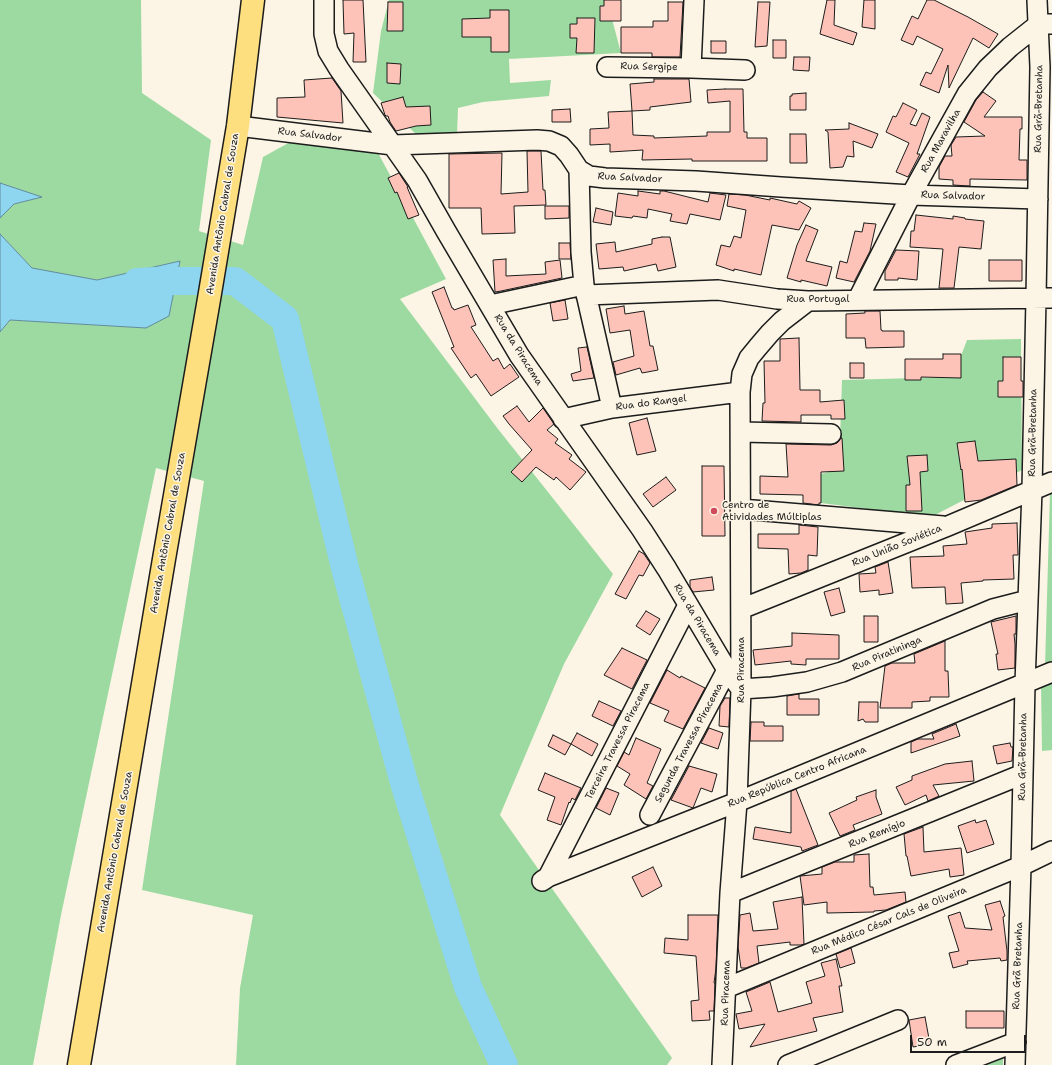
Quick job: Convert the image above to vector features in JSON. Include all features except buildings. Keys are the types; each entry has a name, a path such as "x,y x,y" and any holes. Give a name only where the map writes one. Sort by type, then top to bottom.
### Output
{"main road":[{"name":"Avenida Antônio Cabral de Souza","path":"78,1065 238,126 253,0"}],"street":[{"name":"Rua da Piracema","path":"324,0 324,34 328,51 339,69 418,180 446,231 519,355 642,530 727,670 741,689"},
{"name":"Rua Sergipe","path":"691,68 694,0"},
{"name":"Rua Grã-Bretanha","path":"1021,866 1025,684 1032,490 1044,298 1038,199 1046,124 1040,67 1045,24 1037,0"},
{"name":"Rua Maravilha","path":"858,299 910,195 967,94 988,68 1010,47 1045,24"},
{"name":"Rua Sergipe","path":"607,67 745,70"},
{"name":"Rua Salvador","path":"238,126 393,145 536,140 549,141 561,146 570,155 579,170 589,176 605,178 696,180 910,195 1038,199"},
{"path":"579,170 581,252 585,290 612,408"},
{"name":"Rua Portugal","path":"490,304 585,290 718,290 777,299 808,301 858,299 1044,298"},
{"name":"Rua Piracema","path":"722,1065 730,893 737,802 741,689 740,392 742,374 749,358 770,333 782,321 808,301"},
{"name":"Rua do Rangel","path":"563,419 612,408 740,392"},
{"path":"741,432 831,434"},
{"name":"Rua União Soviética","path":"741,609 948,526 1052,482"},
{"path":"741,509 948,526"},
{"name":"Rua Piratininga","path":"741,689 772,687 807,682 842,672 986,612 1028,600"},
{"name":"Terceira Travessa Piracema","path":"545,879 688,605"},
{"name":"Segunda Travessa Piracema","path":"650,815 727,670"},
{"name":"Rua República Centro Africana","path":"545,879 737,802 1052,672"},
{"name":"Rua Remígio","path":"730,893 1023,774"},
{"name":"Rua Médico César Cals de Oliveira","path":"726,988 1021,866 1052,851"},
{"name":"Rua Grã Bretanha","path":"1015,1065 1021,866"},
{"path":"788,1065 898,1020"},
{"path":"956,1065 1016,1042"}],"green space":[{"path":"0,0 141,0 142,93 211,140 199,231 243,245 263,157 292,141 377,151 446,279 400,299 498,429 613,574 564,664 500,815 672,1058 667,1065 236,1065 240,988 253,915 142,890 204,481 156,468 61,915 33,1065 0,1065 0,332 10,320 146,328 180,261 97,280 32,268 0,234 0,218 14,204 41,197 0,183"},
{"path":"389,0 607,0 621,53 509,59 510,83 551,80 549,96 483,102 458,108 457,134 416,134 373,93 381,31"},
{"path":"1021,339 1022,470 931,517 821,503 821,474 839,469 842,380 953,377 967,340"},
{"path":"1052,492 1052,663 1045,666 1050,493"},
{"path":"1052,680 1052,750 1042,751 1041,685"},
{"path":"1003,1055 1003,1065 978,1065"}],"water":[{"path":"0,183 42,197 14,204 0,218"},
{"path":"0,234 32,268 97,280 180,261 169,316 146,328 10,320 0,332"}],"waterway":[{"path":"137,282 235,281 285,319 346,572 405,786 468,987 504,1065"}],"place":[{"name":"Centro de Atividades Múltiplas","path":"714,511"}]}
